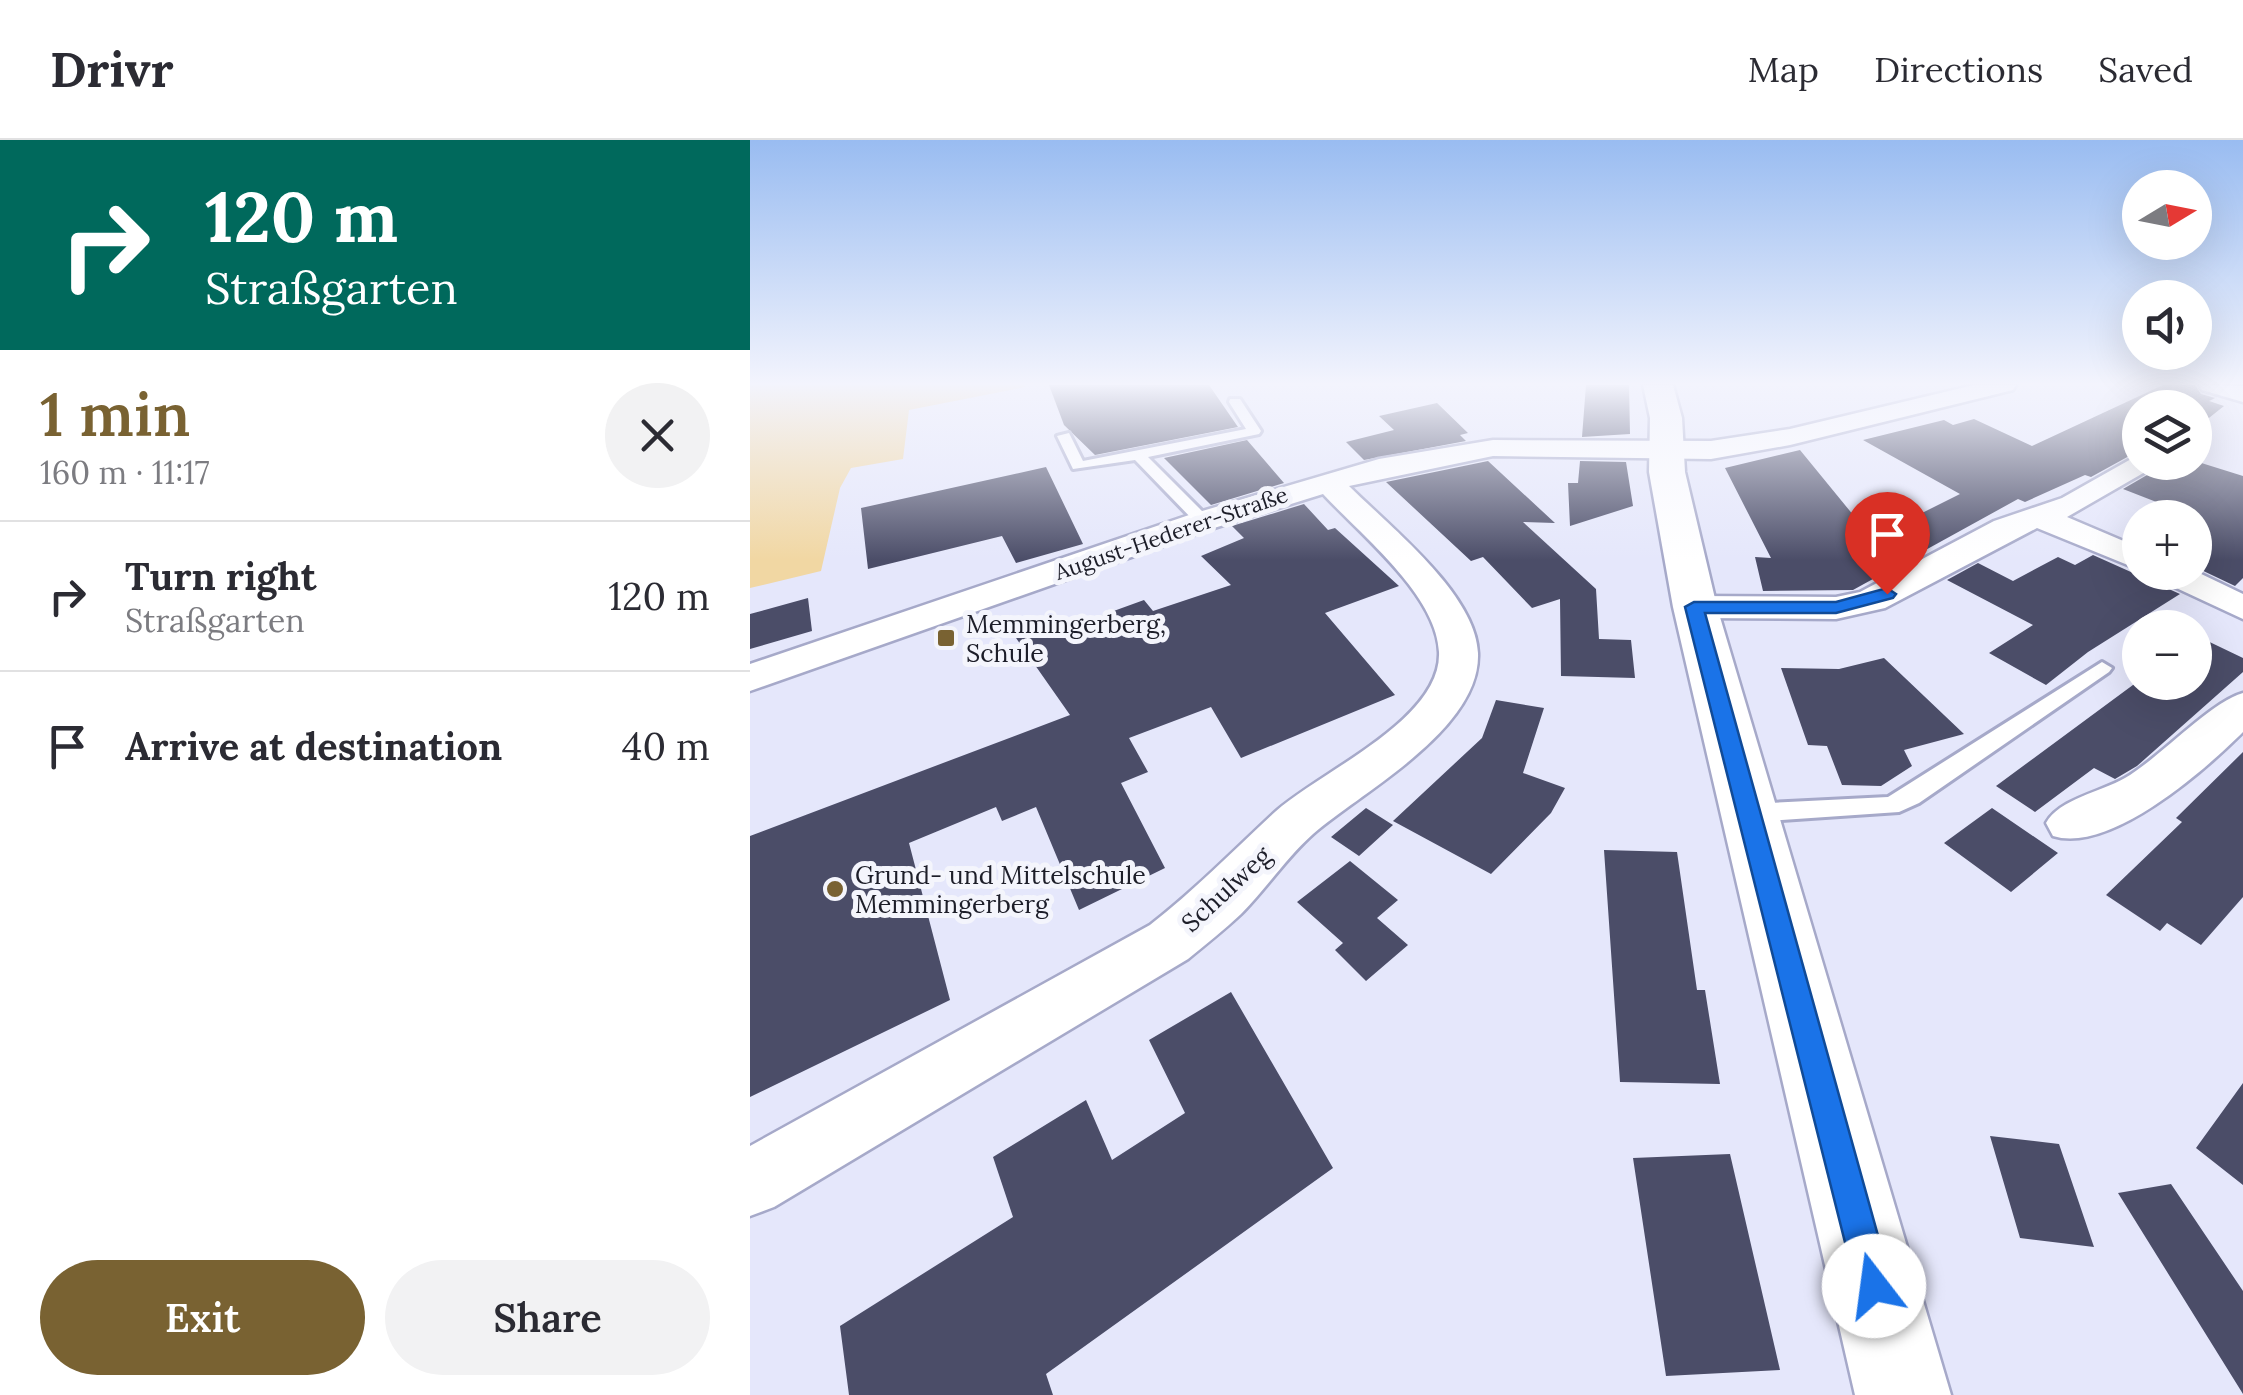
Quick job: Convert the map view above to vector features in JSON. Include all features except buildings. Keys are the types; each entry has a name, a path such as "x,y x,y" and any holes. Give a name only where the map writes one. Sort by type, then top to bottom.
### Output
{"street":[{"path":"1664,444 1694,607 1903,1395"},
{"name":"August-Hederer-Straße","path":"750,678 1328,481 1493,448 1710,450 1761,444"},
{"path":"1694,607 1856,604 1887,594 2005,528 2042,519 2122,473"},
{"name":"Schulweg","path":"750,1183 1169,942 1223,898 1294,823 1402,744 1432,715 1447,696 1459,654 1450,616 1423,580 1328,481"},
{"path":"2042,519 2122,552"},
{"path":"2205,590 2243,609 2232,618 2243,631"},
{"path":"2070,823 2114,809 2145,792 2243,707"}],"lane":[{"path":"1068,444 1078,466 1193,444"},
{"path":"1138,455 1203,521"},
{"path":"1748,813 1891,806 1911,797 2102,668"}],"shaded area":[{"path":"750,444 905,444 903,459 851,468 840,488 821,571 750,588"}],"place":[{"name":"Memmingerberg, Schule","path":"946,638"},
{"name":"Grund- und Mittelschule Memmingerberg","path":"835,889"}],"route":[{"path":"1874,1286 1694,607 1836,608 1887,594"}]}
